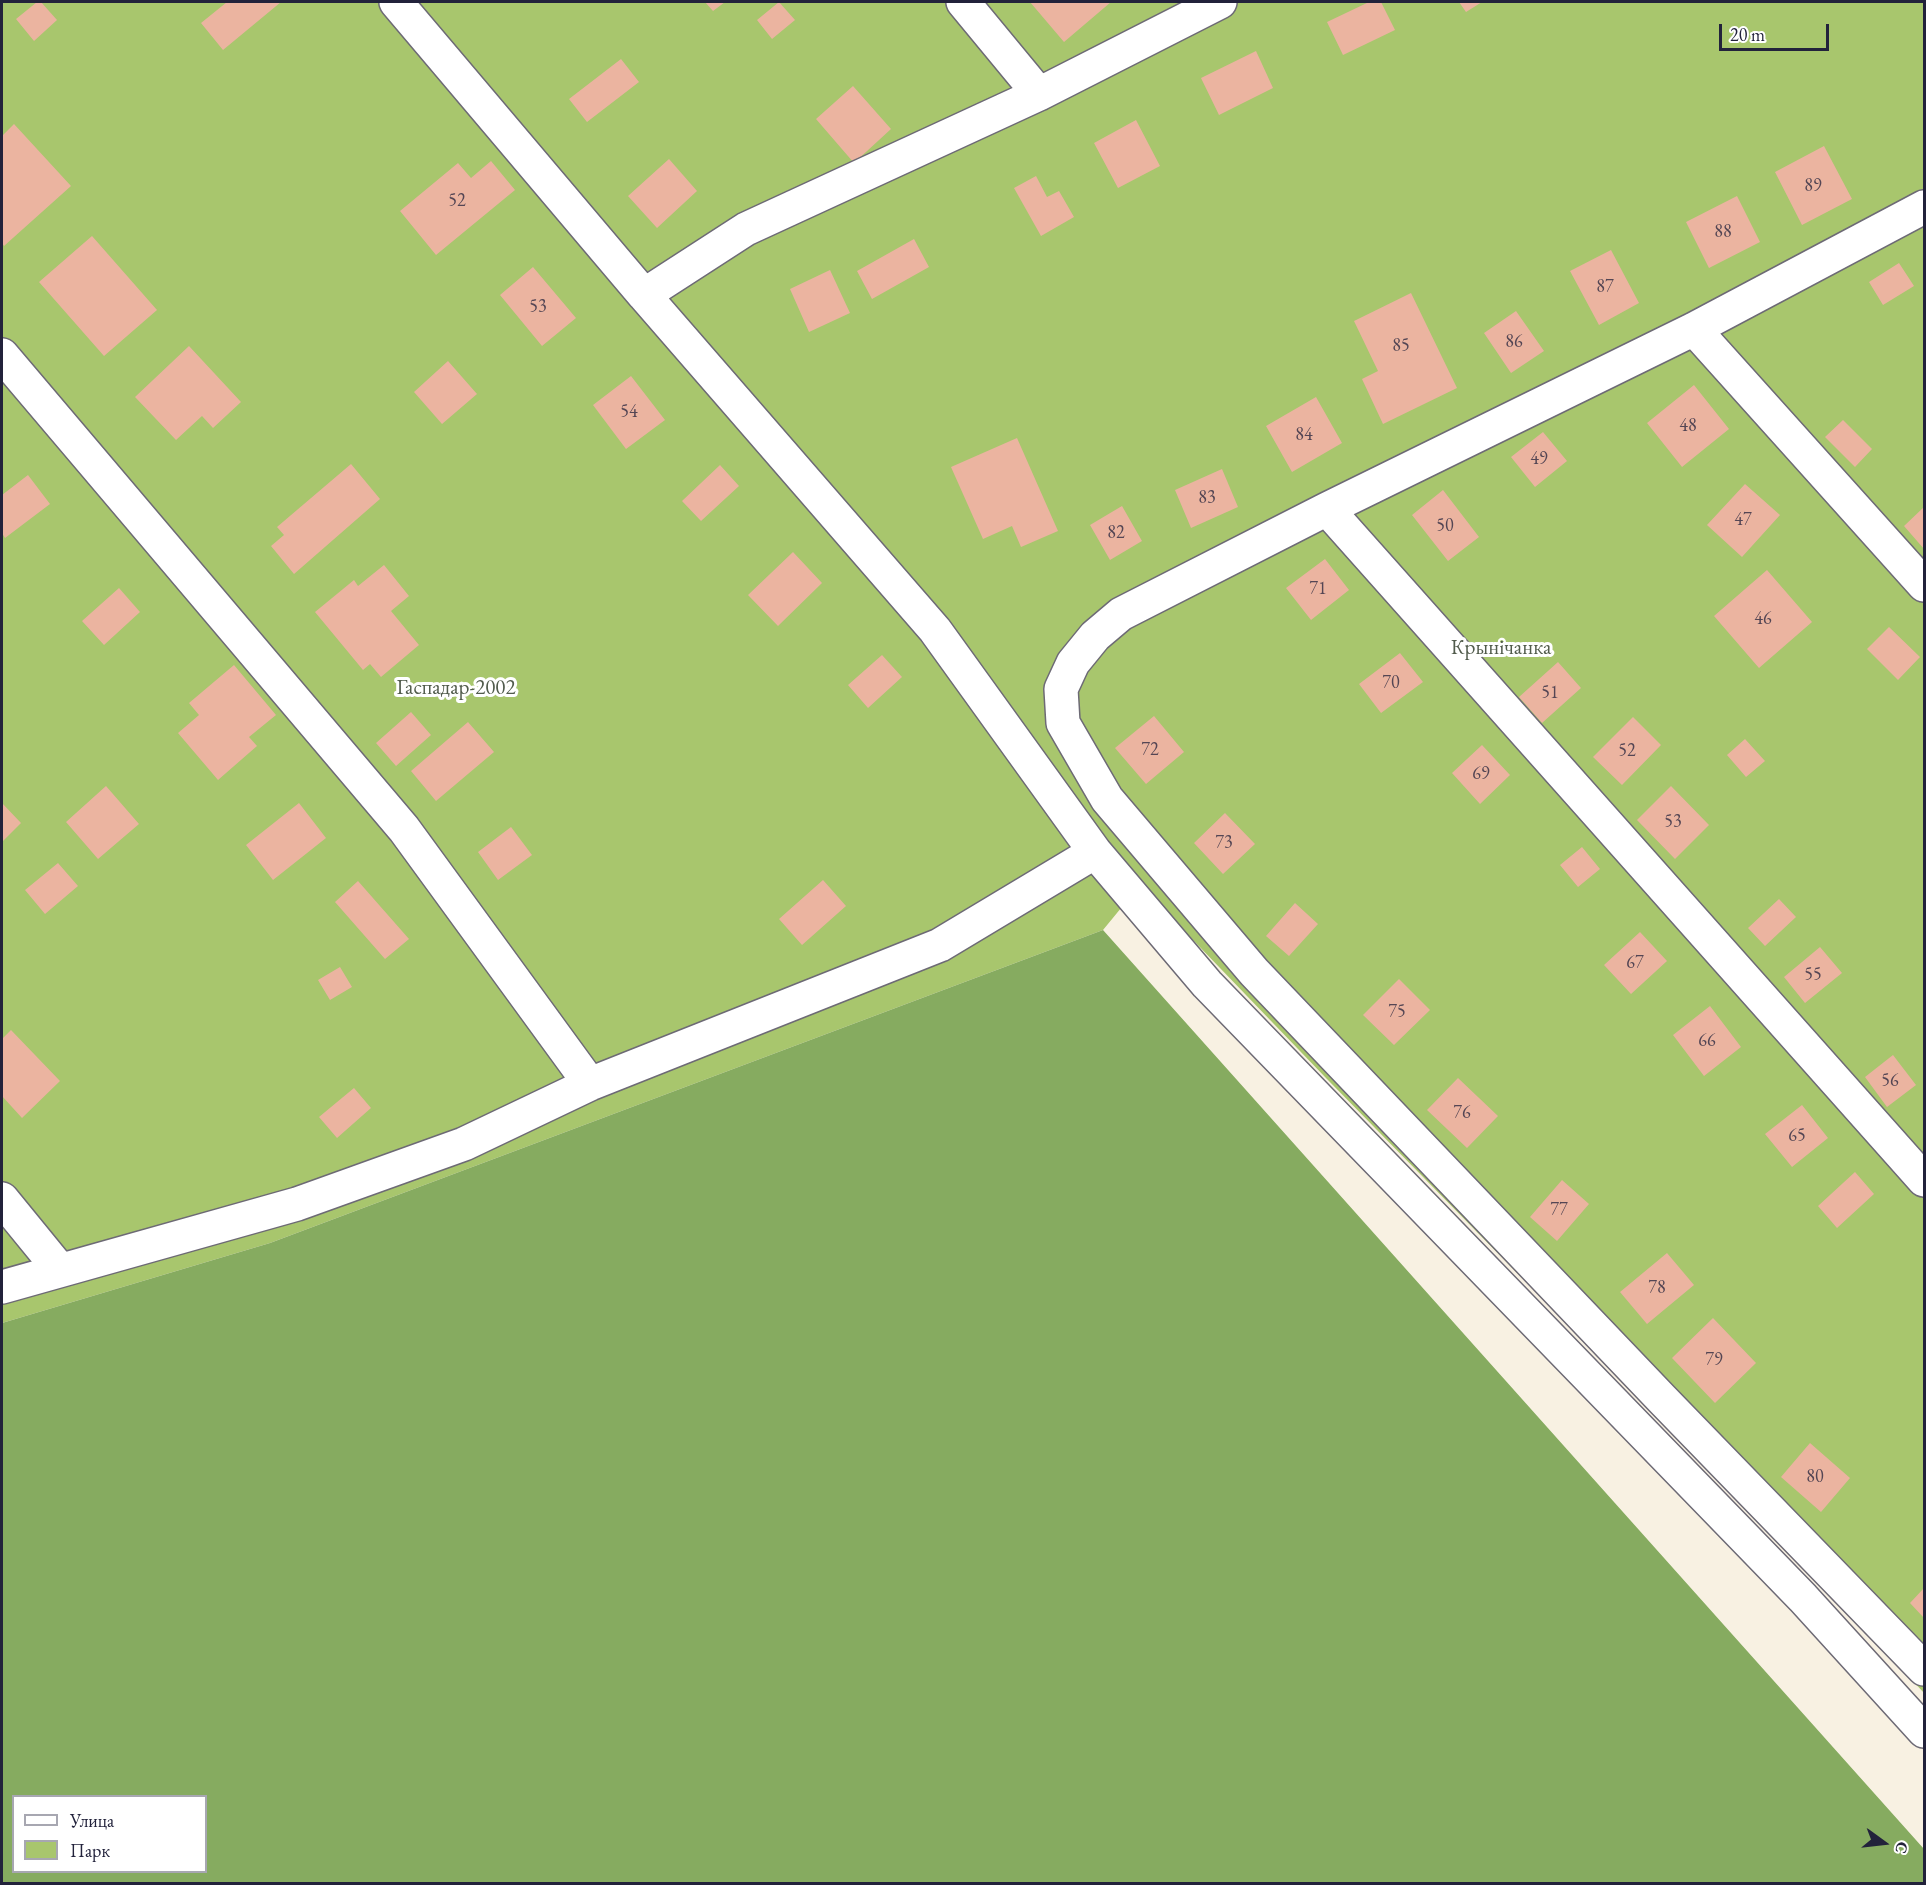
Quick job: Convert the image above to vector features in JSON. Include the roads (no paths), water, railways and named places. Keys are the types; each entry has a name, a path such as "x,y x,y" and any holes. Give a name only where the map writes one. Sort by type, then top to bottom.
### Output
{"street":[{"path":"396,2 644,295 935,630 1095,852 1207,984 1803,1598 1924,1731"},
{"path":"963,2 1039,94"},
{"path":"644,295 746,229 1039,94 1220,2"},
{"path":"1924,207 1694,329 1327,509 1121,614 1095,636 1073,663 1061,689 1063,723 1107,799 1254,972 1924,1669"},
{"path":"1694,329 1924,585"},
{"path":"2,355 404,829 590,1084"},
{"path":"1327,509 1924,1180"},
{"path":"2,1287 297,1204 464,1144 590,1084 940,945 1095,852"},
{"path":"2,1198 60,1270"}],"park label":[{"name":"Крынічанка","path":"1501,648"},
{"name":"Гаспадар-2002","path":"456,688"}]}
